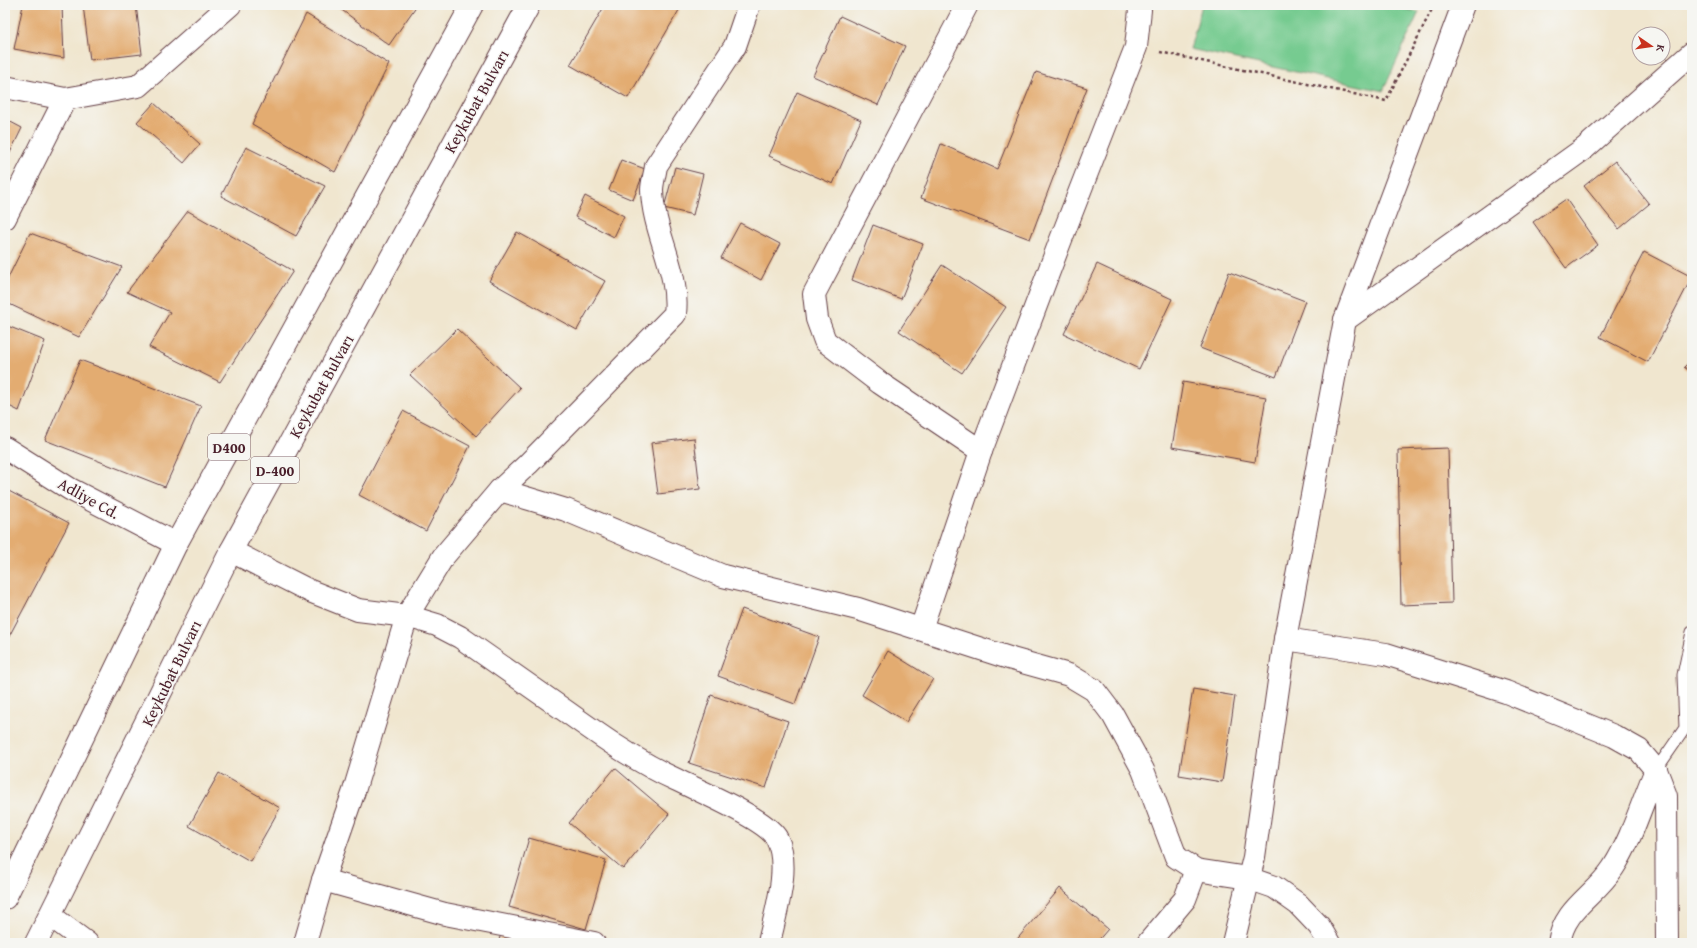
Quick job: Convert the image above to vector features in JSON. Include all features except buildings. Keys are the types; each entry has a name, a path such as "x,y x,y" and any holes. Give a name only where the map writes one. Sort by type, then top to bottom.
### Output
{"main road":[{"path":"5,87 65,99 138,86 230,5"},
{"name":"D400","path":"5,898 176,544 472,5"},
{"name":"Keykubat Bulvarı","path":"36,943 51,916 231,550 529,5"},
{"path":"305,943 323,880 354,791 407,616 443,557 500,490 528,464 675,314 676,300 672,271 657,223 652,190 656,166 735,46 749,5"},
{"path":"967,5 814,294 817,319 825,341 880,383 981,451"},
{"path":"921,629 981,451 1065,227 1136,47 1140,10 1138,5"},
{"path":"1233,943 1254,857 1285,639 1345,320 1463,5"},
{"path":"1345,320 1585,148 1692,53"},
{"path":"5,218 65,99"},
{"name":"Adliye Cd.","path":"5,448 70,489 176,544"},
{"path":"500,490 566,510 723,576 858,609 1012,659 1069,675 1094,690 1113,715 1143,770 1176,856 1196,870 1248,878 1274,887 1298,904 1319,926 1329,943"},
{"path":"231,550 310,591 358,610 407,616 437,625 460,637 608,742 651,768 701,791 768,827 777,838 782,853 783,871 769,943"},
{"path":"1285,639 1386,654 1506,692 1614,736 1639,750 1656,770 1666,796 1667,943"},
{"path":"1559,943 1561,930 1567,918 1602,882 1622,853 1656,770"},
{"path":"1148,943 1185,900 1196,870"},
{"path":"323,880 445,914 594,943"},
{"path":"51,916 87,943"}],"lane":[{"path":"1656,770 1685,728 1683,675 1692,632"}],"path":[{"path":"1136,47 1386,101 1434,5"}],"green space":[{"path":"1202,5 1388,5 1419,12 1383,91 1190,49"}]}
